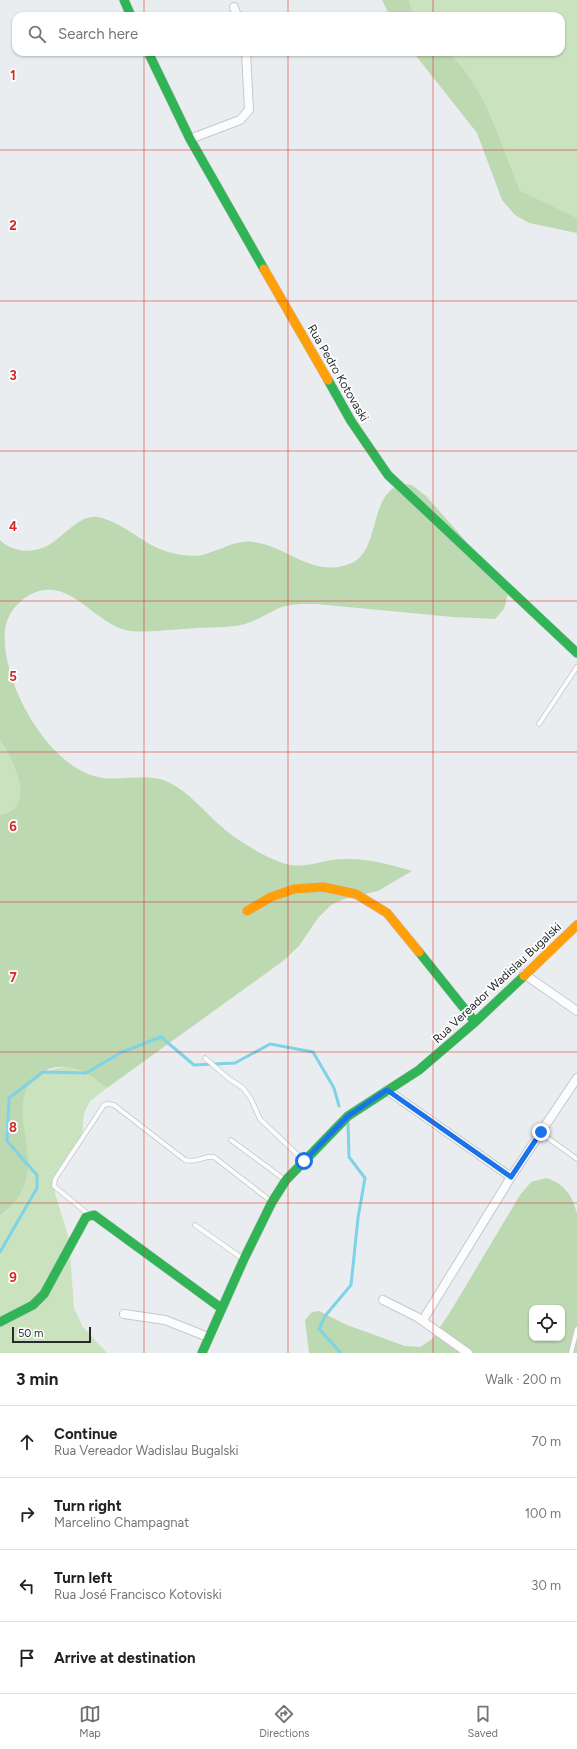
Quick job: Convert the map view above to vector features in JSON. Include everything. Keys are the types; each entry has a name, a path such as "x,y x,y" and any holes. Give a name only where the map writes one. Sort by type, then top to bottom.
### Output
{"street":[{"path":"124,0 129,12"},
{"path":"234,7 236,12"},
{"name":"Rua Pedro Kotovaski","path":"150,56 190,139 351,421 388,475 577,653"},
{"path":"190,139 240,120 249,110 246,56"},
{"path":"247,911 271,897 294,888 323,887 356,894 387,913 475,1022"},
{"name":"Rua Vereador Wadislau Bugalski","path":"202,1353 244,1259 272,1202 286,1180 348,1116 419,1070 475,1022 577,925"},
{"path":"524,974 577,1011"},
{"path":"423,1320 511,1177 577,1078"},
{"path":"387,1090 511,1177"},
{"path":"0,1322 33,1305 44,1294 86,1217 90,1215 94,1215 221,1308"},
{"path":"383,1300 400,1307 423,1320 468,1353"},
{"path":"124,1314 165,1320 208,1337"}],"lane":[{"path":"539,724 577,667"},
{"path":"205,1058 228,1078 243,1088 251,1099 260,1119 304,1161"},
{"path":"90,1215 54,1186 55,1178 104,1105 108,1104 114,1105 185,1160 191,1162 210,1156 214,1157 272,1202"},
{"path":"541,1132 577,1159"},
{"path":"231,1140 286,1180"},
{"path":"194,1225 244,1259"},
{"path":"571,1353 577,1329"}],"green space":[{"path":"382,0 409,0 411,9 414,12 388,12"},
{"path":"409,0 577,0 577,218 520,192 492,118 483,100 462,67 452,56 565,56 565,12 414,12 411,9"},
{"path":"416,56 452,56 462,67 483,100 492,118 520,191 577,218 577,233 529,223 515,215 502,200 477,133"},
{"path":"402,484 412,485 426,496 509,590 504,609 495,619 453,617 316,604 301,604 282,607 250,622 236,626 131,631 119,628 108,622 77,600 56,590 45,590 31,594 18,604 9,616 5,630 5,650 10,673 19,696 30,718 45,739 61,756 79,770 98,777 142,777 160,779 168,782 183,791 215,821 236,838 255,850 283,863 297,866 337,859 361,859 412,871 378,891 344,899 331,905 318,918 299,946 283,961 107,1088 94,1078 73,1068 57,1067 49,1069 34,1078 26,1090 23,1103 23,1118 28,1164 26,1179 16,1200 0,1216 0,815 12,811 18,803 20,793 16,770 11,758 0,740 0,540 16,549 28,551 41,549 53,542 79,522 87,518 94,517 111,521 154,546 175,554 199,556 241,542 254,542 267,545 313,565 338,567 352,563 366,550 379,508 389,492"},
{"path":"0,740 11,758 16,770 20,793 18,803 12,811 0,815"},
{"path":"67,1067 88,1075 107,1088 90,1101 84,1113 81,1145 67,1162 56,1181 55,1193 69,1239 74,1308 83,1327 107,1353 0,1353 0,1216 9,1208 25,1156 19,1122 18,1110 20,1099 23,1090 36,1076 55,1069"},
{"path":"546,1178 563,1187 573,1201 577,1214 577,1353 309,1353 305,1320 312,1312 319,1311 347,1325 405,1346 420,1347 432,1339 452,1309 520,1195 531,1182"}],"waterway":[{"path":"0,1252 37,1188 37,1175 7,1141 9,1098 43,1072 86,1073 122,1052 161,1037 194,1065 235,1063 270,1044 313,1052 334,1088 339,1106"},
{"path":"341,1353 319,1329 325,1316 351,1285 358,1218 365,1178 349,1157 348,1123"}],"traffic: fast":[{"path":"124,0 129,12"},
{"path":"150,56 190,139 264,269"},
{"path":"328,380 351,421 388,475 577,653"},
{"path":"419,952 475,1022"},
{"path":"202,1353 244,1259 272,1202 286,1180 348,1116 419,1070 475,1022 524,976"},
{"path":"0,1322 33,1305 44,1294 86,1217 94,1215 221,1308"}],"traffic: slow":[{"path":"264,269 328,380"},
{"path":"247,911 271,897 294,889 323,887 356,894 387,913 419,952"},
{"path":"524,976 577,925"}],"route":[{"path":"304,1161 348,1116 387,1090 511,1177 541,1132"}]}
